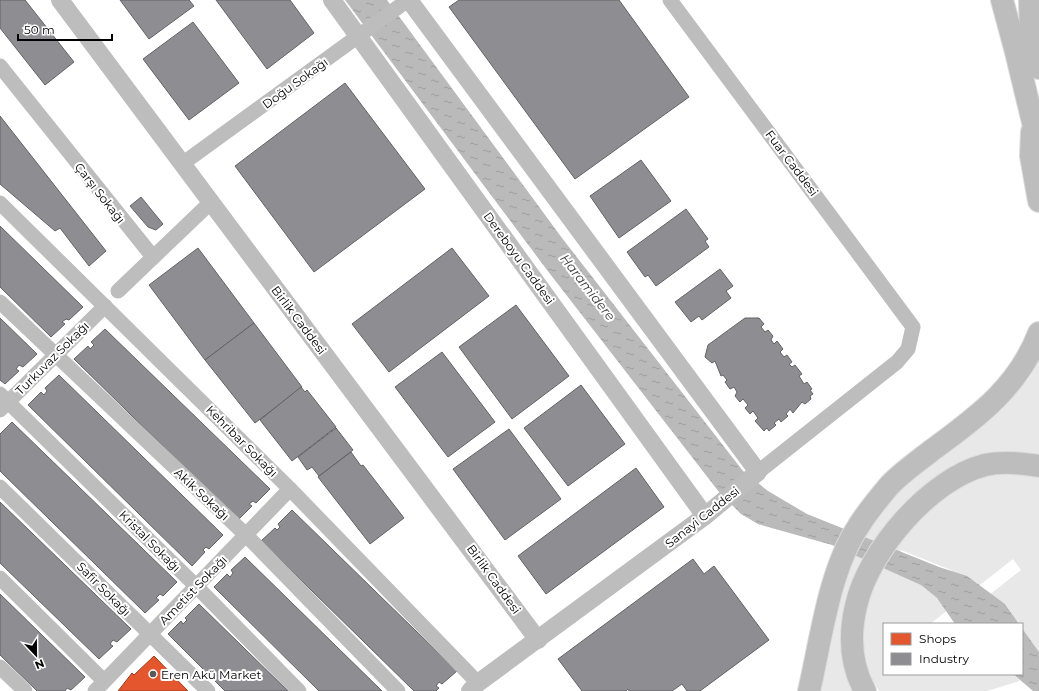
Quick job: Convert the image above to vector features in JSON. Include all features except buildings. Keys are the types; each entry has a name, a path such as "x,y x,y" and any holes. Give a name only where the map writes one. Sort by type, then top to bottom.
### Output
{"highway":[{"path":"1002,0 1039,147"},
{"path":"1022,0 1039,68"},
{"path":"1030,0 1031,38"},
{"path":"1032,118 1031,156 1039,201"},
{"path":"809,691 830,594 849,543 858,527 873,506 900,476 968,423 1006,389 1020,372 1034,347 1039,333"},
{"path":"865,691 858,677 853,661 851,638 853,621 856,604 864,584 887,542 906,518 934,491 968,471 985,465 1005,463 1039,466"}],"street":[{"name":"Birlik Caddesi","path":"60,0 210,202 458,530 538,640"},
{"name":"Dereboyu Caddesi","path":"332,0 705,516"},
{"name":"Doğu Sokağı","path":"182,164 409,0"},
{"path":"409,0 758,472"},
{"name":"Fuar Caddesi","path":"670,0 913,327"},
{"name":"Çarşı Sokağı","path":"0,66 153,256"},
{"path":"118,291 210,202"},
{"name":"Kehribar Sokağı","path":"0,203 290,489 474,687"},
{"name":"Akik Sokağı","path":"0,302 246,535 398,691"},
{"name":"Turkuvaz Sokağı","path":"3,402 56,356 104,306"},
{"name":"Sanayi Caddesi","path":"474,687 705,516 897,362 908,349 913,327"},
{"name":"Kristal Sokağı","path":"3,402 196,586 299,691"},
{"name":"Safir Sokağı","path":"0,487 208,691"},
{"name":"Ametist Sokağı","path":"99,686 290,489"},
{"path":"0,578 99,686"},
{"path":"0,667 25,691"}],"shaded area":[{"path":"1039,357 1039,457 979,459 866,562 854,691 817,691 841,589 859,541 876,515 914,477 1003,408 1029,378"},
{"path":"1039,473 1039,652 1023,629 1023,623 1018,623 1006,605 988,596 1021,570 1013,559 971,592 951,570 901,550 894,569 921,584 949,609 931,623 883,623 883,675 1014,675 1020,681 987,691 879,691 866,668 862,643 864,609 876,578 908,526 946,494 983,475"}],"water":[{"name":"Haramidere","path":"345,0 387,0 562,238 743,471 768,491 807,514 939,567 967,576 1005,604 1018,623 954,623 937,598 921,585 832,545 758,524 741,514 719,492 547,270"},
{"path":"1023,629 1039,652 1039,691 1033,691 1014,675 1023,675"}],"place":[{"name":"Eren Akü Market","path":"153,674"}]}
